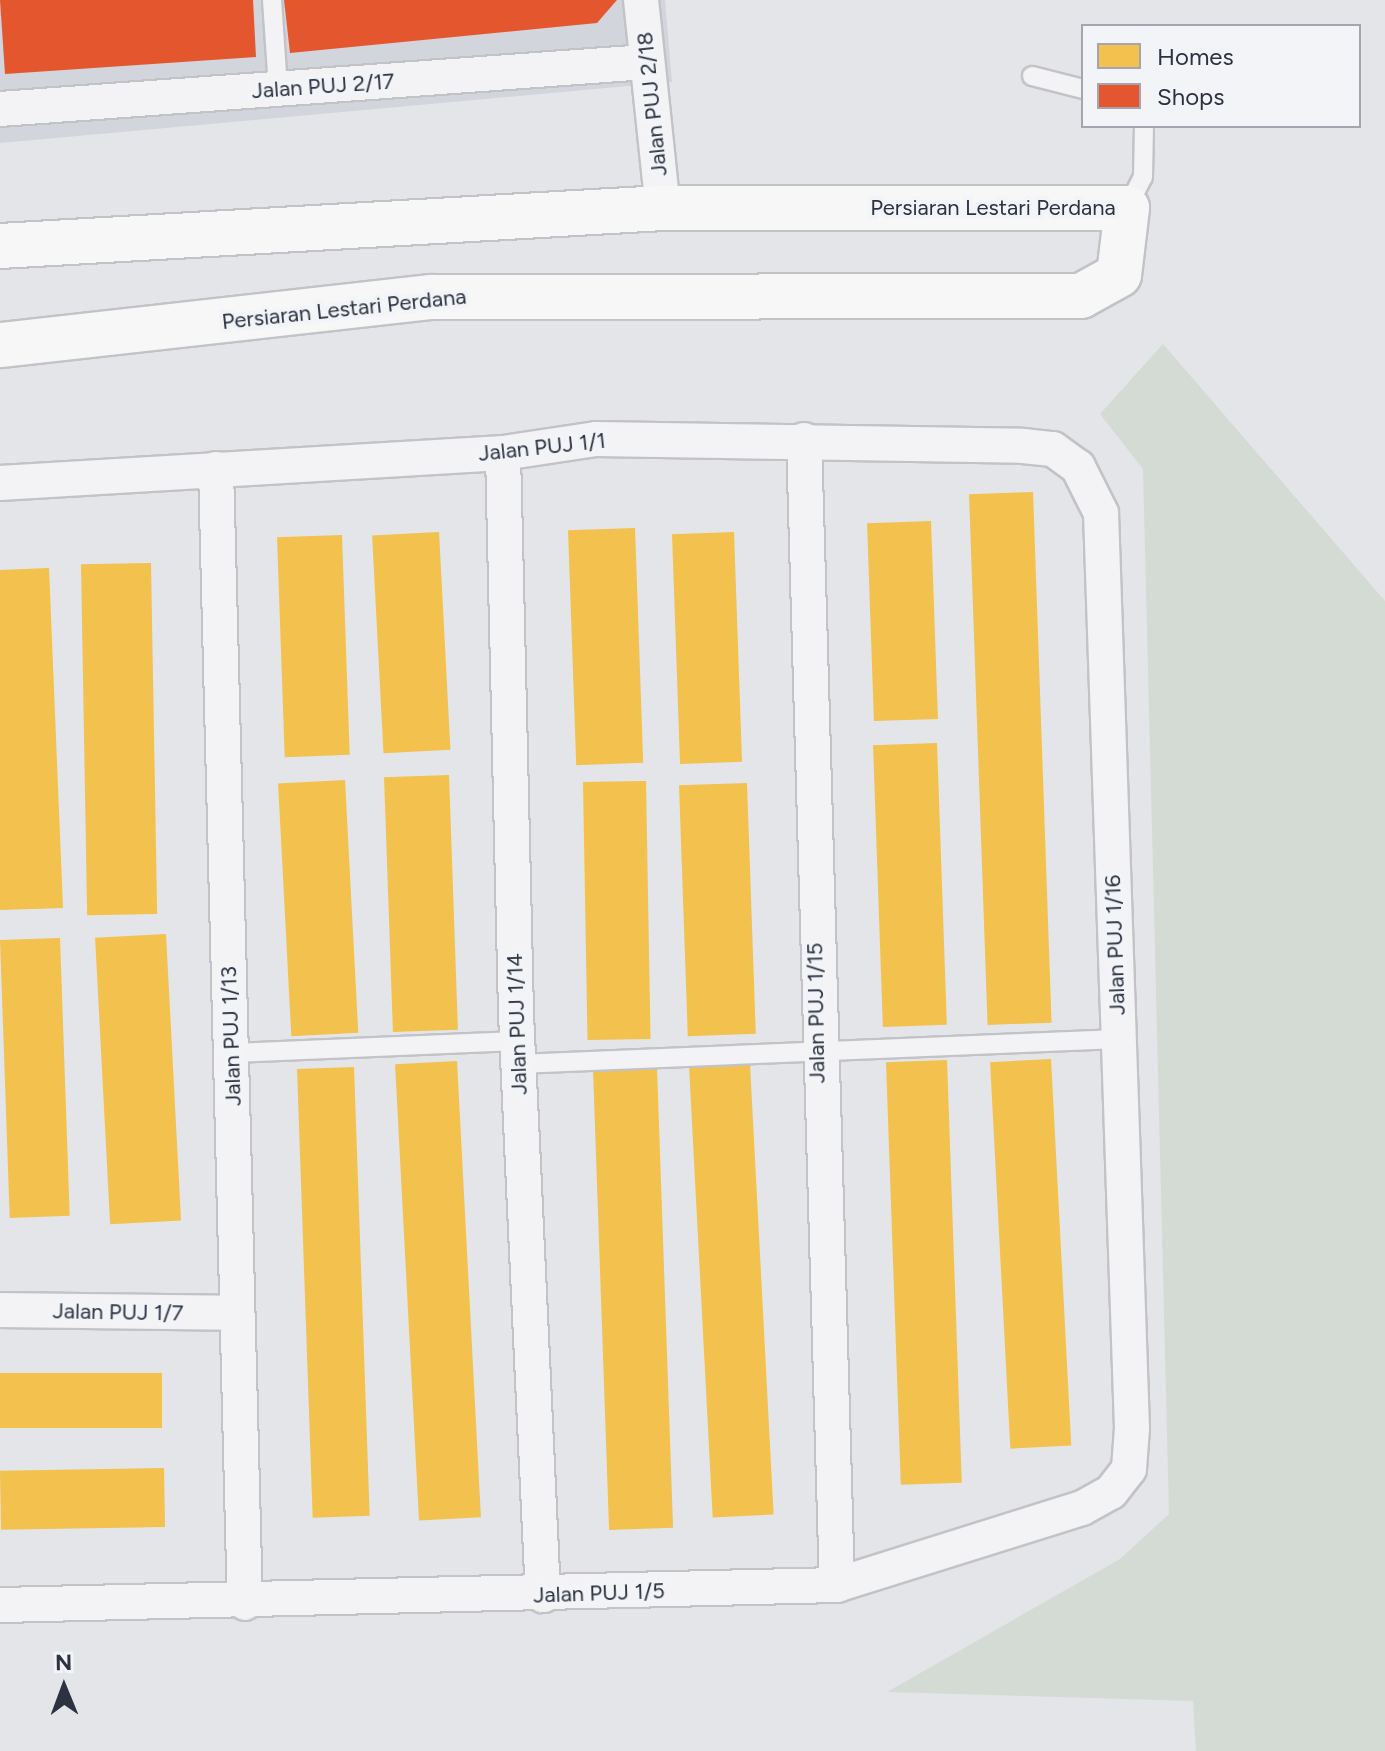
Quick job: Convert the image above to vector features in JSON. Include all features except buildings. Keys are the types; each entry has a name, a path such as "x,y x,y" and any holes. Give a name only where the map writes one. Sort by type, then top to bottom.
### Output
{"main road":[{"name":"Persiaran Lestari Perdana","path":"0,246 663,208 1127,208 1119,275 1081,296 430,297 0,345"}],"street":[{"name":"Jalan PUJ 2/18","path":"641,0 663,208"},
{"name":"Jalan PUJ 2/17","path":"0,109 646,62"},
{"name":"Jalan PUJ 1/1","path":"0,483 503,453 596,439 804,440 1023,446 1053,449 1078,467"},
{"name":"Jalan PUJ 1/15","path":"804,440 817,1053 837,1585"},
{"name":"Jalan PUJ 1/14","path":"503,453 518,1053 543,1595"},
{"name":"Jalan PUJ 1/16","path":"1078,467 1101,513 1132,1428"},
{"name":"Jalan PUJ 1/13","path":"216,469 220,815 233,1053 235,1313 245,1603"},
{"name":"Jalan PUJ 1/7","path":"0,1310 235,1313"},
{"name":"Jalan PUJ 1/5","path":"0,1605 245,1603 837,1585 1082,1508 1111,1492 1129,1469 1132,1428"}],"lane":[{"path":"272,0 278,89"},
{"path":"1032,76 1081,88"},
{"path":"1127,208 1143,177 1144,128"},
{"path":"233,1053 817,1053 1118,1039"}],"shaded area":[{"path":"0,0 665,0 672,82 0,143"},
{"path":"1163,344 1385,601 1385,1751 1196,1751 1193,1701 887,1692 1120,1559 1169,1514 1143,469 1100,414"}]}
